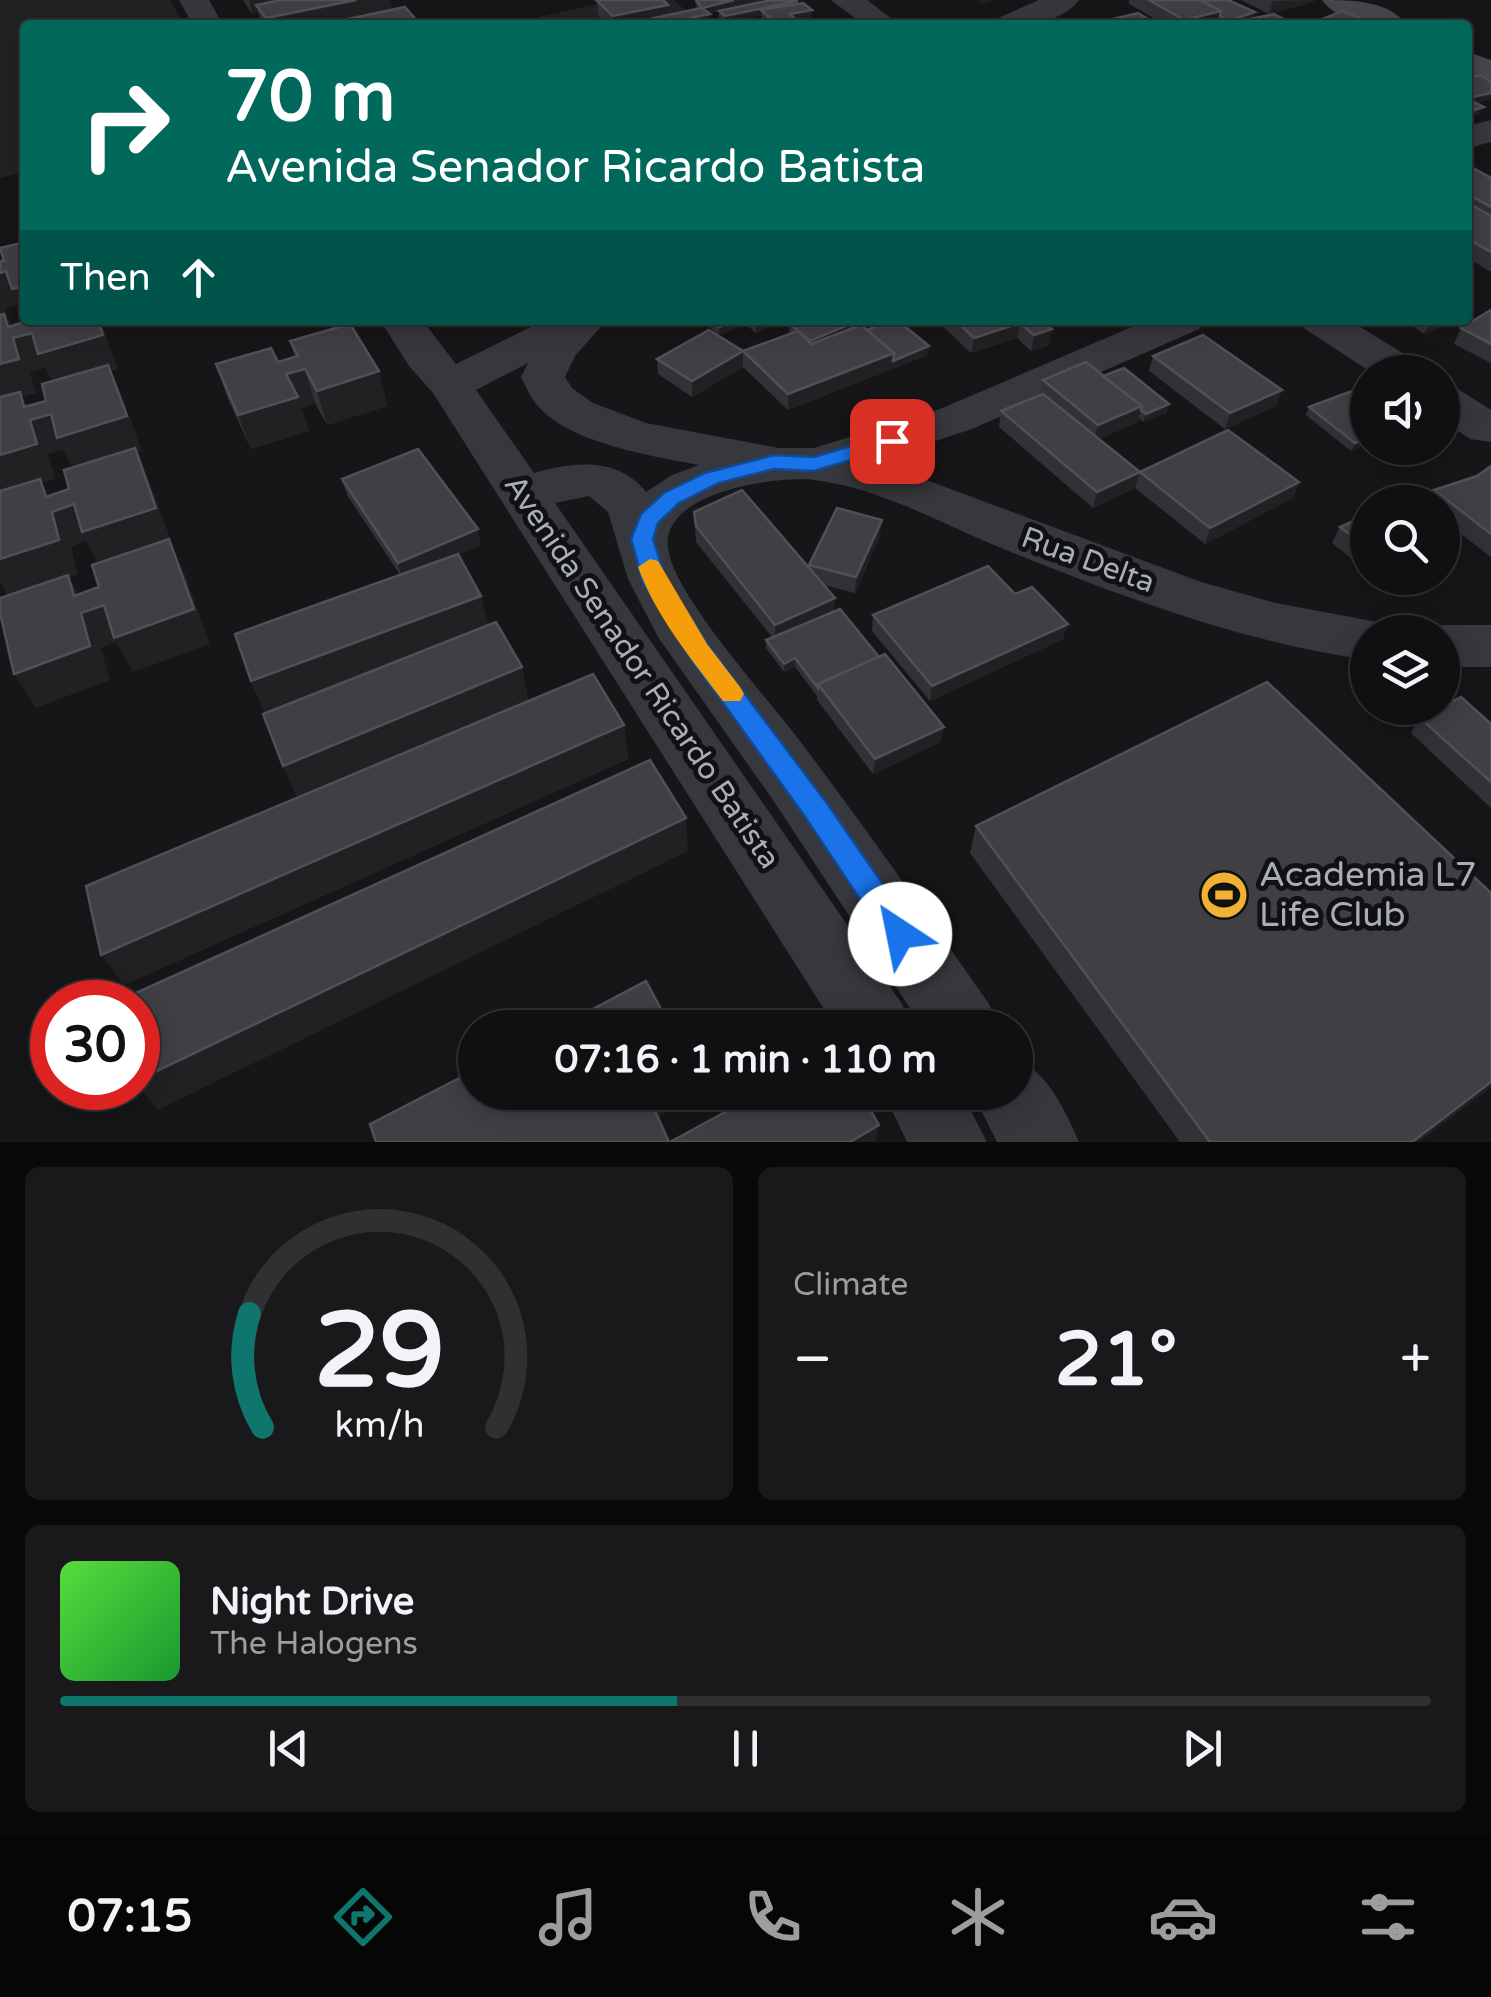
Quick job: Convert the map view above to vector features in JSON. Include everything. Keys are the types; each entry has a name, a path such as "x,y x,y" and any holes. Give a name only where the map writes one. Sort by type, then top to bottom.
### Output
{"street":[{"path":"846,0 877,20"},
{"path":"1020,20 1064,0"},
{"path":"1343,1 1381,20"},
{"name":"Avenida Senador Ricardo Batista","path":"404,325 450,385 865,1010"},
{"path":"450,385 572,325"},
{"name":"Rua Delta","path":"578,325 556,350 543,377 546,388 562,405 593,422 640,436 886,482 1006,530 1268,621 1350,636"},
{"path":"642,539 648,520 685,490 956,419 1172,325"},
{"path":"1328,325 1375,355"},
{"path":"1460,411 1487,428"},
{"path":"956,419 946,443 949,466 976,505 1006,530"},
{"name":"Avenida Senador Ricardo Batista","path":"527,501 539,490 568,480 609,483 626,497 655,582 698,651 816,810 952,1010"},
{"path":"1460,646 1491,646"},
{"path":"930,1110 949,1142"},
{"path":"1020,1110 1041,1142"}],"shaded area":[{"path":"0,0 170,0 181,20 20,20 20,173 0,178"},
{"path":"615,0 674,0 697,20 542,20 539,17"}],"building":[{"path":"281,0 356,0 266,18 256,5"},
{"path":"663,0 668,5 613,16 597,1"},
{"path":"696,0 734,0 702,8"},
{"path":"771,0 798,1 725,16 719,11"},
{"path":"1149,0 1200,0 1221,11 1184,20"},
{"path":"1200,0 1228,0 1255,12 1226,20 1220,16 1221,11"},
{"path":"803,3 812,10 790,14 795,20 764,20 771,19 761,10"},
{"path":"405,7 416,20 344,20"},
{"path":"702,8 710,14 681,20 654,18"},
{"path":"1342,11 1365,20 1320,20"},
{"path":"1138,13 1150,20 1109,20"},
{"path":"1274,14 1285,20 1246,20"},
{"path":"1480,75 1491,82 1491,93 1472,97 1472,77"},
{"path":"1472,167 1491,178 1491,207 1472,196"},
{"path":"1472,205 1491,216 1491,252 1472,241"},
{"path":"20,243 20,287 12,289 6,271 0,273 0,261 4,261 0,248"},
{"path":"1491,310 1491,344 1461,328 1472,325"},
{"path":"4,314 8,327 20,323 100,325 103,335 38,354 32,333 13,338 19,359 0,364 0,315"},
{"path":"351,325 379,371 317,391 305,369 286,374 298,397 238,415 216,364 271,348 278,362 298,356 290,341"},
{"path":"791,325 848,325 810,341"},
{"path":"861,325 894,353 788,394 743,351 798,331 811,344"},
{"path":"880,325 903,325 929,346 893,361 894,353 867,330"},
{"path":"960,325 1014,325 974,338"},
{"path":"1022,325 1048,325 1052,329 1034,335"},
{"path":"709,330 743,351 692,381 657,359"},
{"path":"1203,335 1282,390 1230,413 1153,356"},
{"path":"1086,362 1142,406 1098,425 1043,380"},
{"path":"108,365 127,416 57,438 51,414 30,420 37,444 0,455 0,397 20,392 24,407 46,401 42,384"},
{"path":"1124,368 1169,404 1146,414 1142,406 1103,376"},
{"path":"1350,392 1350,439 1309,407"},
{"path":"1043,394 1140,472 1097,492 1001,411"},
{"path":"1228,430 1299,482 1210,528 1140,472"},
{"path":"135,448 156,508 82,532 74,504 52,512 59,540 0,559 0,491 40,479 46,497 69,489 64,470"},
{"path":"418,449 478,529 398,563 342,479"},
{"path":"1491,466 1491,534 1460,510 1460,485 1449,485 1477,476"},
{"path":"742,490 835,598 775,625 696,526 694,512"},
{"path":"837,508 882,520 856,577 809,565"},
{"path":"169,539 194,609 114,638 104,605 81,613 90,646 14,674 0,598 68,575 74,596 99,587 92,565"},
{"path":"458,554 481,596 251,681 235,634"},
{"path":"988,566 1015,594 1032,587 1068,624 932,686 873,615"},
{"path":"840,609 879,657 818,684 818,688 795,658 784,664 766,640"},
{"path":"496,622 522,667 283,766 263,714"},
{"path":"885,654 944,727 875,759 818,684"},
{"path":"593,674 624,725 101,955 86,886"},
{"name":"Academia L7 Life Club","path":"1267,682 1491,893 1491,1082 1412,1142 1210,1142 976,826"},
{"path":"1460,698 1491,724 1491,782 1428,725 1460,725"},
{"path":"650,760 686,818 160,1069 160,982"},
{"path":"646,981 661,1010 591,1010"},
{"path":"458,1079 458,1110 655,1110 669,1142 376,1142 370,1124"},
{"path":"729,1110 870,1110 879,1125 850,1142 670,1142"}],"slow traffic":[{"path":"650,567 655,582 698,651 731,694"}],"place":[{"name":"Academia L7 Life Club","path":"1224,895"}],"route":[{"path":"892,441 814,464 774,462 712,478 672,498 648,520 642,539 655,582 698,651 816,810 900,934"}]}
